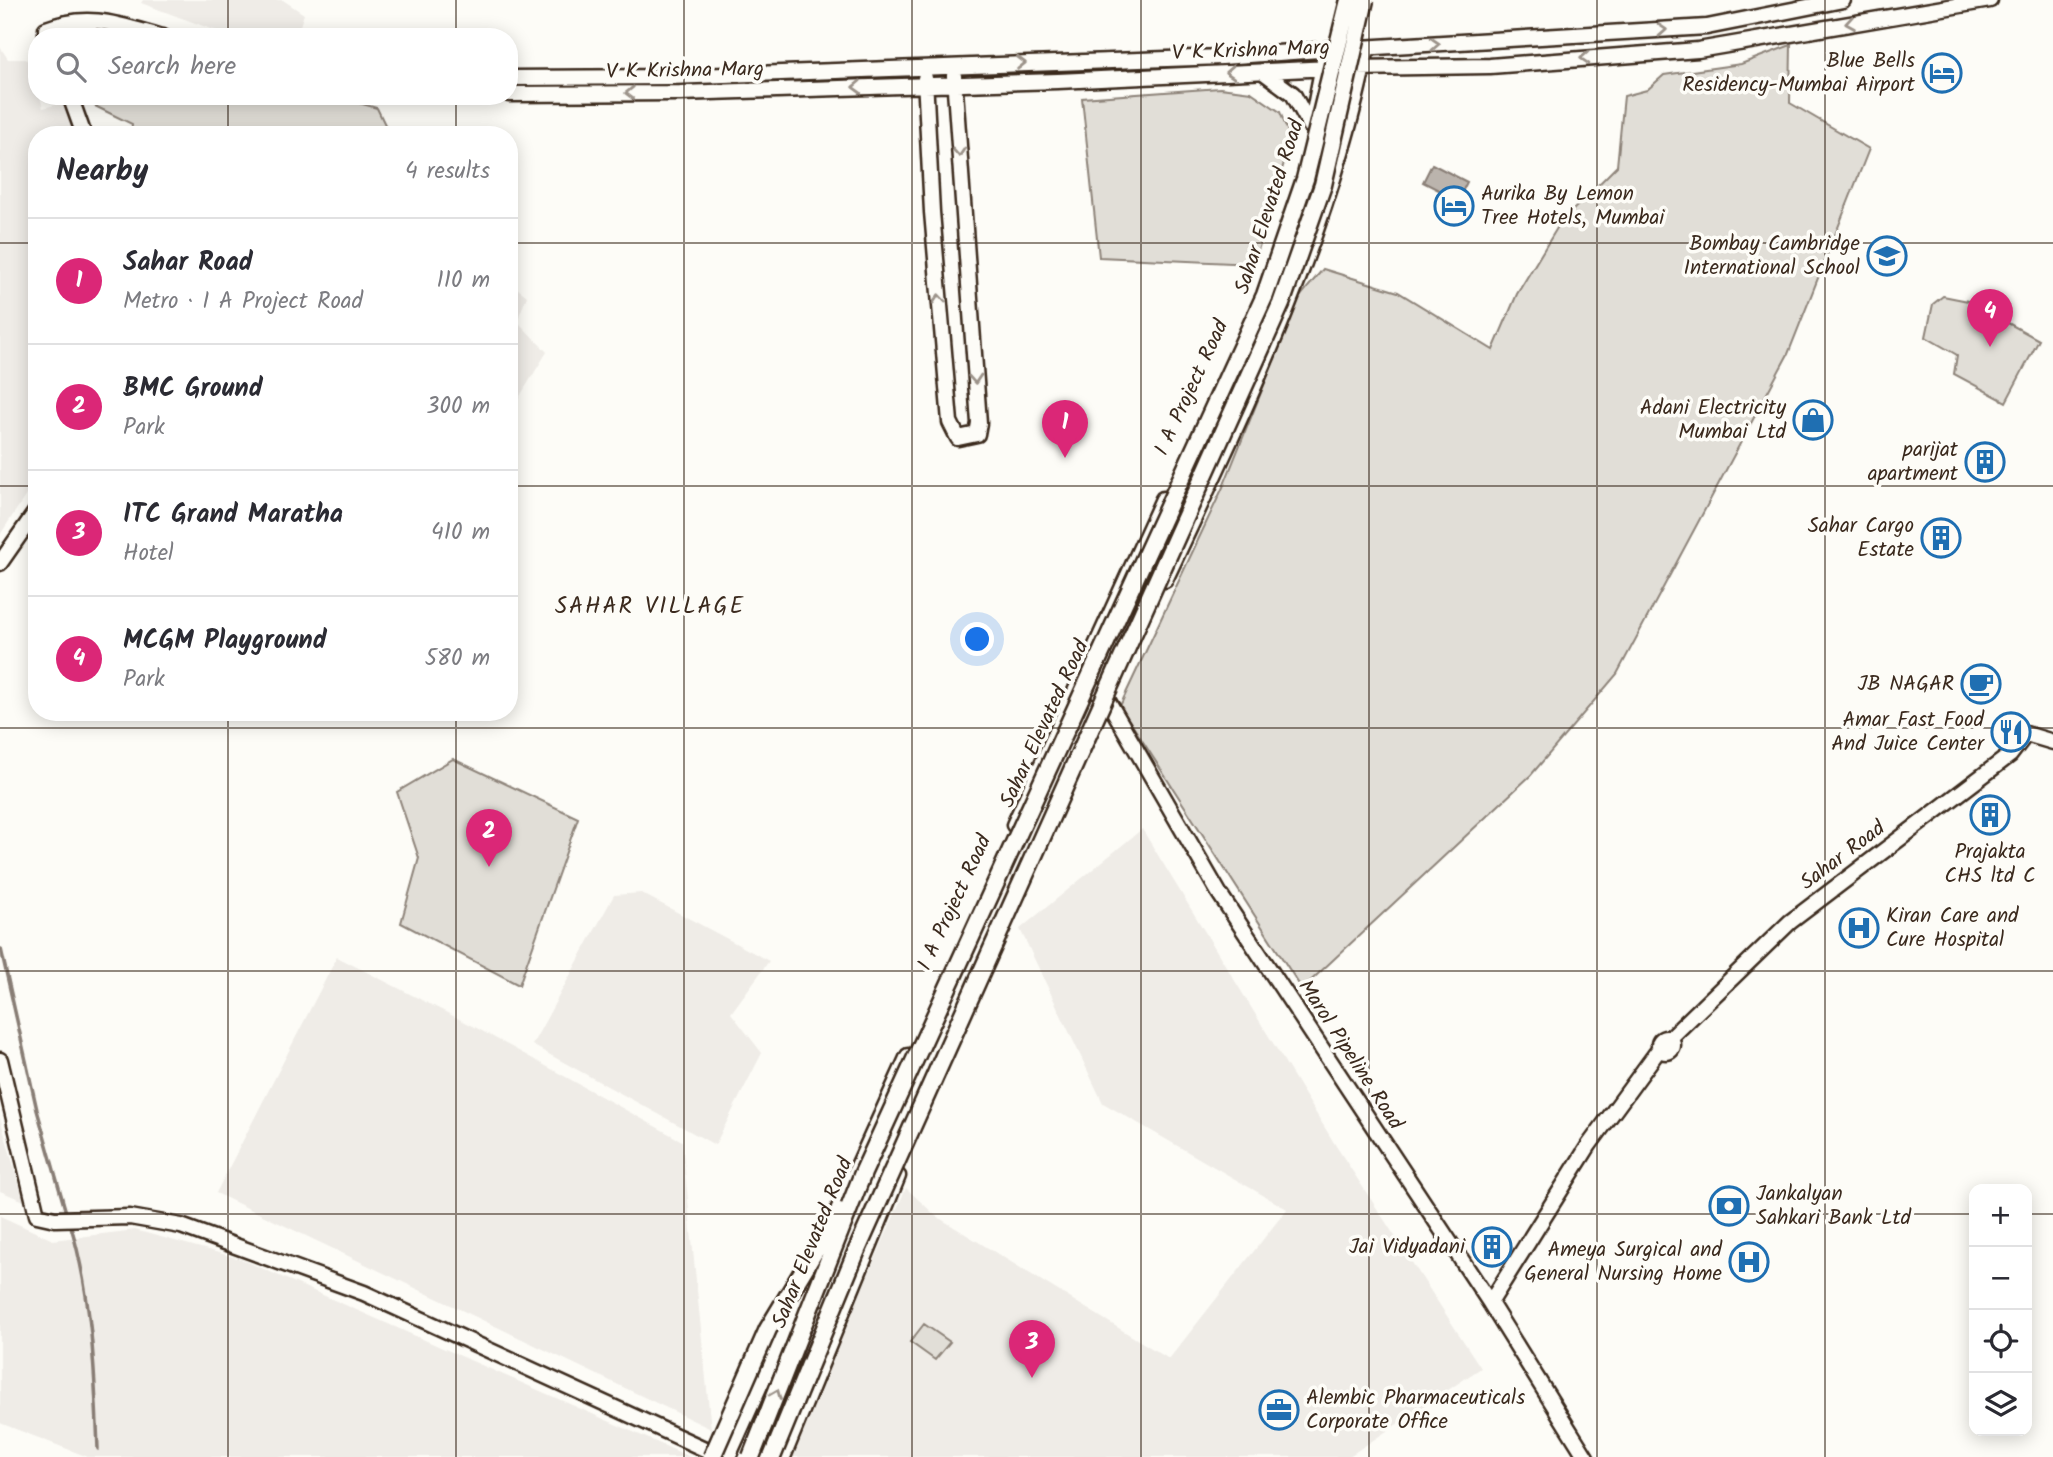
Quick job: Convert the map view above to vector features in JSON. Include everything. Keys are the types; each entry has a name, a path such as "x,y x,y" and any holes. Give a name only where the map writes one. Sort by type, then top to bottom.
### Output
{"main road":[{"name":"Sahar Elevated Road","path":"751,1457 863,1173 1265,295 1305,178 1349,0"},
{"name":"Sahar Elevated Road","path":"772,1457 857,1250 1280,304 1322,185 1365,0"},
{"path":"712,1457 768,1329 863,1173"}],"street":[{"name":"V K Krishna Marg","path":"518,78 678,76 1222,57 1700,27 1843,0"},
{"name":"V K Krishna Marg","path":"518,94 680,93 1322,68 1490,66 1701,49 1990,0"},
{"path":"55,28 69,20 105,21 130,28"},
{"path":"1700,27 1701,49"},
{"path":"783,1457 873,1241 954,1028 1273,345 1304,267 1353,106 1367,48"},
{"name":"I A Project Road","path":"727,1457 1081,676 1259,292 1290,209 1311,127 1326,49"},
{"path":"924,66 932,212 948,409 950,422 958,438 977,434 978,423 953,65"},
{"path":"1353,106 1367,84 1391,68"},
{"path":"1262,71 1293,94 1311,127"},
{"path":"678,76 680,93"},
{"path":"73,105 81,126"},
{"path":"0,563 28,523"},
{"name":"Marol Pipeline Road","path":"1081,676 1108,701 1219,893 1490,1303 1586,1457"},
{"name":"Sahar Road","path":"1490,1303 1589,1145 1664,1043 1790,922 2010,755 2025,734 2053,742"},
{"path":"0,1060 37,1215 55,1219 85,1216 130,1217 181,1226 364,1293 722,1457"}],"shaded area":[{"path":"143,0 283,0 304,14 299,28 209,28 141,3"},
{"path":"1791,45 1790,103 1869,149 1788,354 1617,674 1531,775 1302,989 1120,706 1223,487 1299,298 1323,269 1398,292 1493,350 1517,294 1560,223 1617,166 1624,96 1647,90 1664,75 1741,64"},
{"path":"0,47 8,59 28,60 28,105 42,105 43,108 64,105 72,126 28,126 28,492 0,535"},
{"path":"1220,88 1251,92 1280,112 1291,139 1254,264 1099,257 1082,98"},
{"path":"366,105 377,108 386,126 132,126 95,106"},
{"path":"1432,164 1467,182 1458,200 1423,182"},
{"path":"518,289 527,296 518,318"},
{"path":"1943,296 1968,301 2039,340 2006,402 1954,374 1957,355 1926,337 1933,304"},
{"path":"518,322 547,352 518,399"},
{"path":"453,759 578,818 519,985 401,923 419,858 397,792"},
{"path":"1142,829 1336,1146 1481,1368 1348,1457 789,1457 906,1188 936,1216 1169,1359 1287,1209 1103,1103 1020,929"},
{"path":"641,893 769,961 731,1013 762,1053 715,1145 532,1045 614,895"},
{"path":"337,957 473,1026 682,1141 711,1429 216,1193"},
{"path":"0,1118 24,1201 0,1191"},
{"path":"0,1216 53,1240 135,1230 241,1259 690,1457 88,1457 0,1423"},
{"path":"924,1324 950,1342 935,1360 910,1342"}],"waterway":[{"path":"1,949 37,1110 67,1216"},
{"path":"70,1223 88,1307 98,1449"}],"place":[{"name":"Blue Bells Residency-Mumbai Airport","path":"1942,73"},
{"name":"Aurika By Lemon Tree Hotels, Mumbai","path":"1454,206"},
{"name":"Bombay Cambridge International School","path":"1887,256"},
{"name":"MCGM Playground","path":"1990,347"},
{"name":"Adani Electricity Mumbai Ltd","path":"1813,420"},
{"name":"Sahar Road","path":"1065,458"},
{"name":"parijat apartment","path":"1985,462"},
{"name":"Sahar Cargo Estate","path":"1941,538"},
{"name":"JB NAGAR","path":"1981,684"},
{"name":"Amar Fast Food And Juice Center","path":"2011,732"},
{"name":"Prajakta CHS ltd C","path":"1990,815"},
{"name":"BMC Ground","path":"489,867"},
{"name":"Kiran Care and Cure Hospital","path":"1859,928"},
{"name":"Jankalyan Sahkari Bank Ltd","path":"1729,1206"},
{"name":"Jai Vidyadani","path":"1492,1247"},
{"name":"Ameya Surgical and General Nursing Home","path":"1749,1262"},
{"name":"ITC Grand Maratha","path":"1032,1378"},
{"name":"Alembic Pharmaceuticals Corporate Office","path":"1279,1410"}],"district":[{"name":"SAHAR VILLAGE","path":"650,607"}]}
